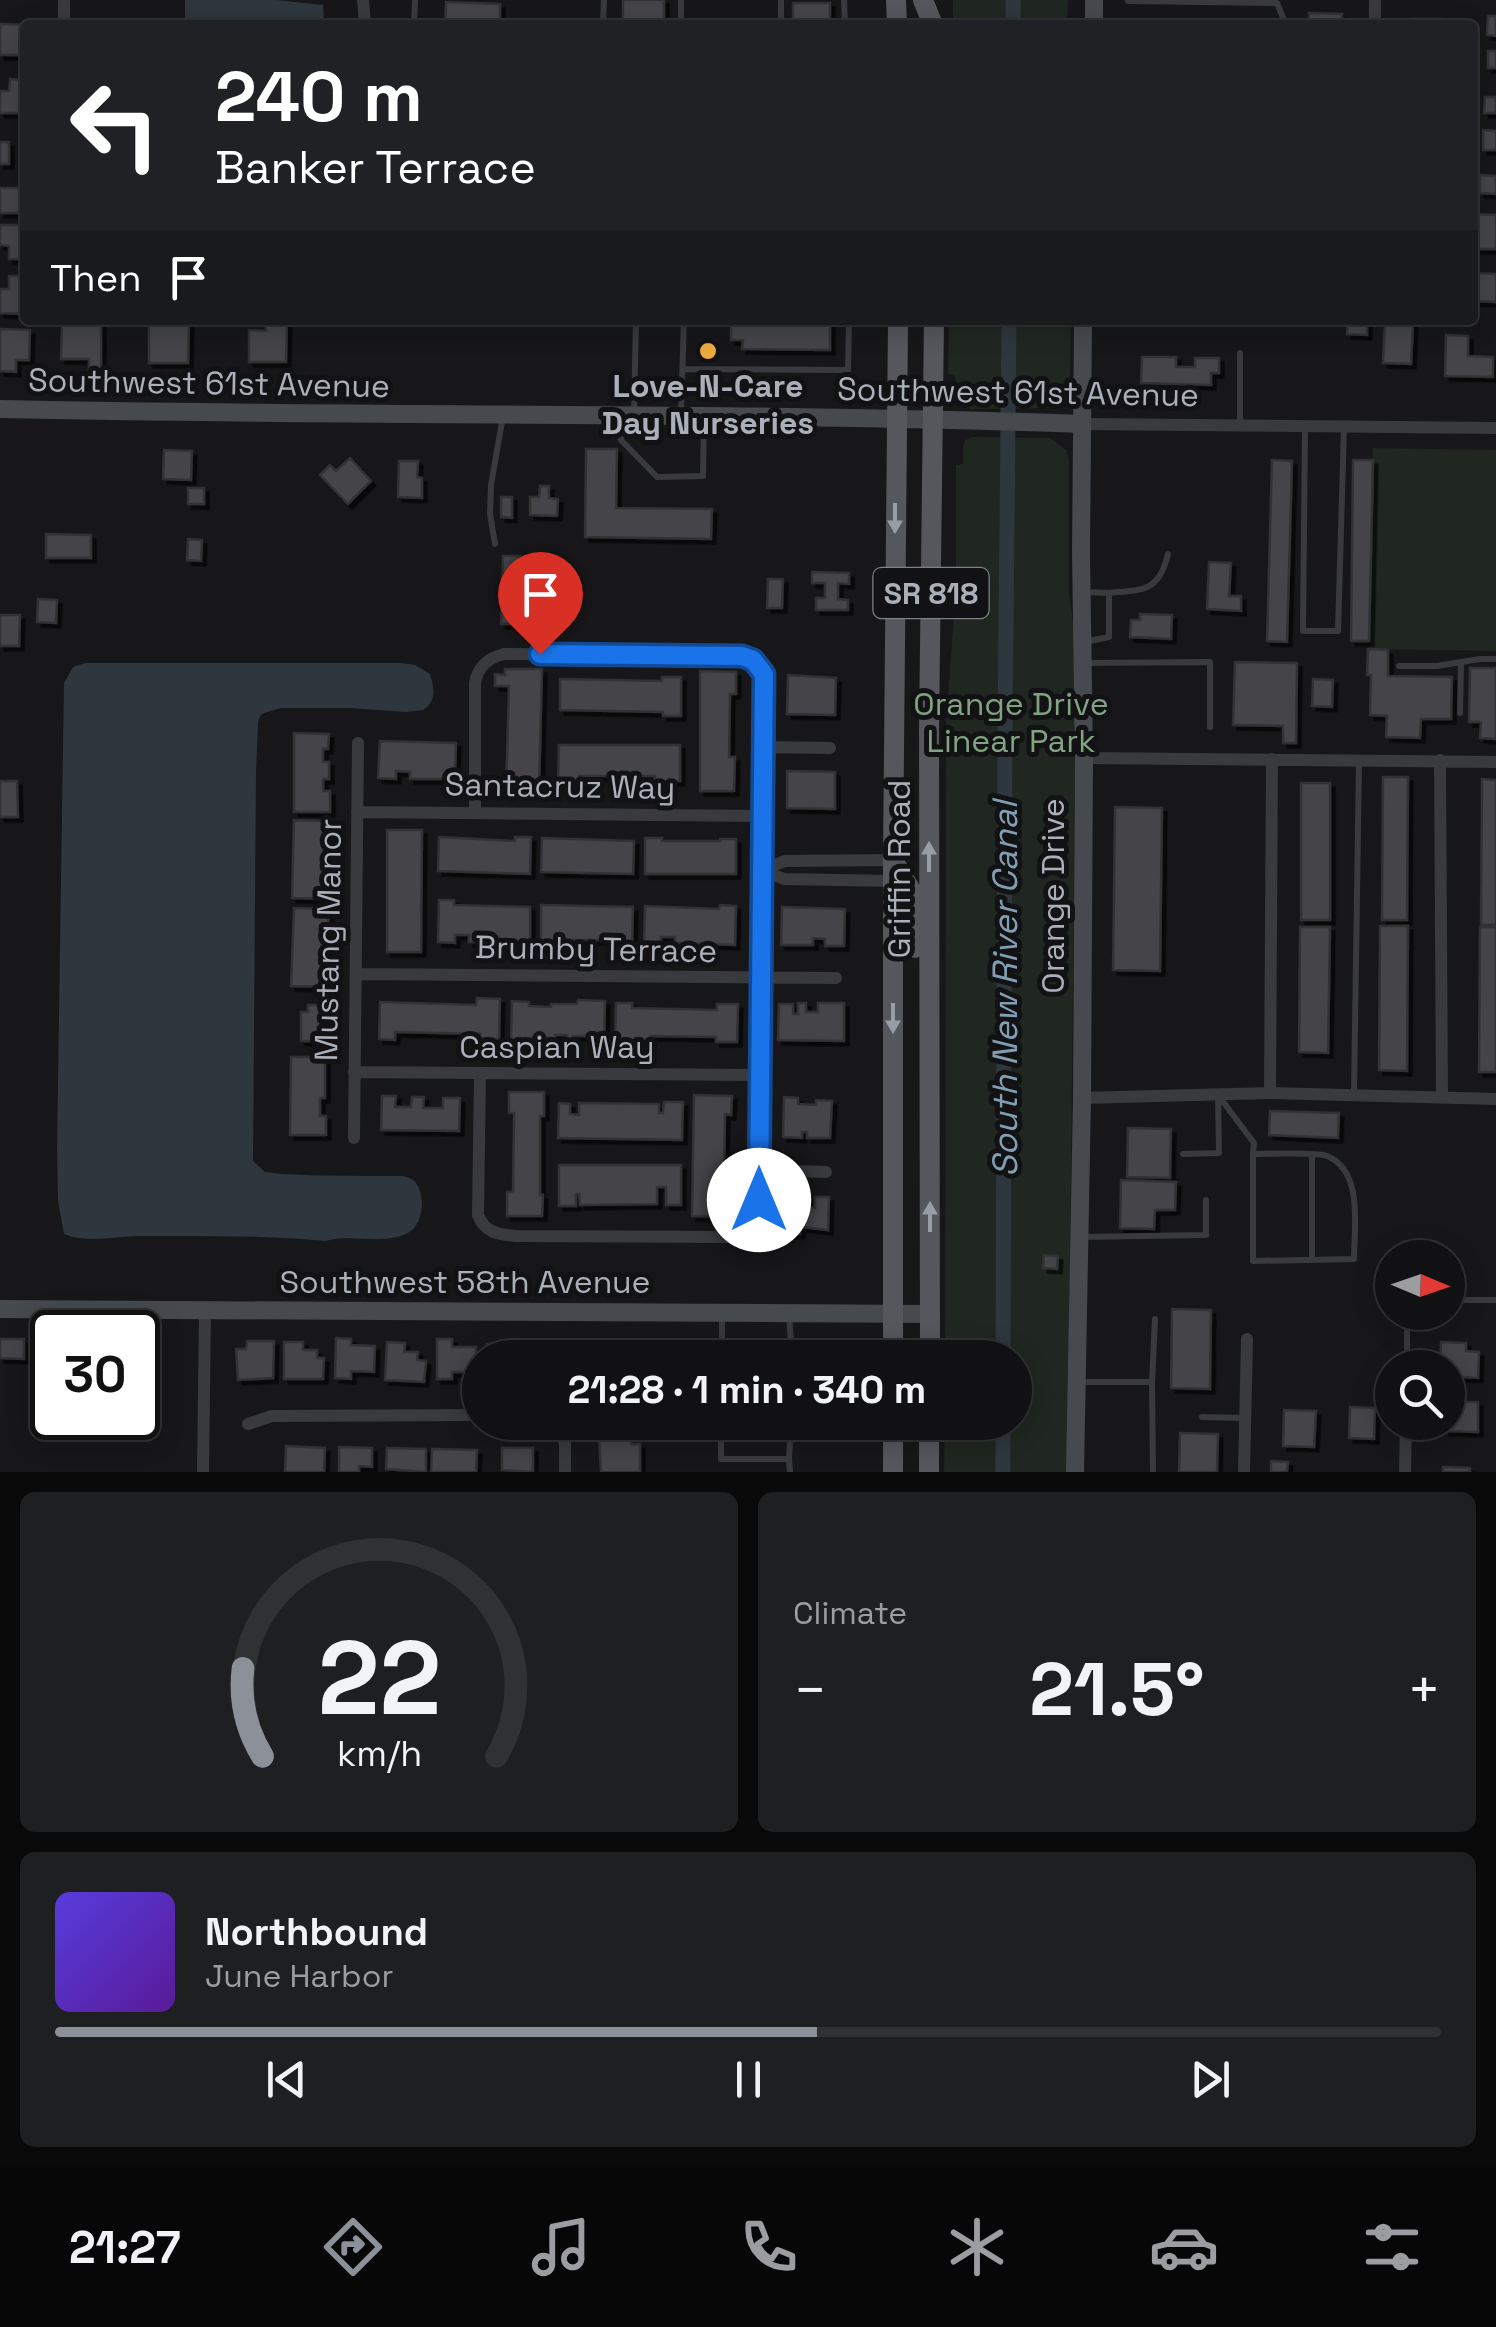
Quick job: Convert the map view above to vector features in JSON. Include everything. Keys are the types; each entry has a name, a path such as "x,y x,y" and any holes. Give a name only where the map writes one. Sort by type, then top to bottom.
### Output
{"main road":[{"name":"Griffin Road","path":"894,1340 898,325"},
{"name":"Griffin Road","path":"930,1340 928,1059 934,325"},
{"path":"893,870 915,897 916,1050 928,1059"},
{"path":"893,1440 893,1472"},
{"path":"929,1472 930,1440"}],"street":[{"name":"Orange Drive","path":"1075,1472 1082,1098 1083,325"},
{"name":"Southwest 61st Avenue","path":"0,409 1496,428"},
{"path":"475,812 475,683 477,672 492,657 742,656 753,660 764,674 759,1214 751,1230 729,1238 515,1236 486,1229 478,1214 480,1074"},
{"name":"Mustang Manor","path":"354,1138 358,743"},
{"path":"763,747 830,748"},
{"path":"1084,758 1496,762"},
{"path":"1270,1093 1272,759"},
{"path":"1440,760 1442,1098"},
{"name":"Santacruz Way","path":"357,812 762,816"},
{"path":"762,870 786,861 893,870"},
{"path":"762,870 784,879 893,870"},
{"name":"Brumby Terrace","path":"356,974 836,978"},
{"name":"Caspian Way","path":"354,1072 760,1076"},
{"path":"1082,1098 1270,1093 1496,1098"},
{"path":"759,1170 826,1172"},
{"name":"Southwest 58th Avenue","path":"0,1309 930,1314"},
{"path":"203,1472 204,1311"},
{"path":"1244,1472 1247,1339"},
{"path":"248,1424 272,1416 462,1415"},
{"path":"563,1440 565,1472"},
{"path":"1406,1440 1406,1472"}],"lane":[{"path":"1128,1 1277,3 1284,20"},
{"path":"636,325 622,440 656,477 703,476 704,418"},
{"path":"681,418 684,325"},
{"path":"683,369 848,370 849,325"},
{"path":"1240,352 1240,425"},
{"path":"495,544 491,485 503,416"},
{"path":"1305,426 1303,631 1338,631 1344,426"},
{"path":"1082,592 1136,591 1154,584 1164,572 1168,554"},
{"path":"1083,642 1108,637 1109,593"},
{"path":"1398,666 1496,659"},
{"path":"1084,663 1210,662 1210,727"},
{"path":"1460,713 1461,662"},
{"path":"1354,1096 1359,760"},
{"path":"1218,1095 1254,1143 1253,1260 1354,1259 1354,1188 1341,1167 1326,1156 1254,1154"},
{"path":"1183,1154 1219,1153 1218,1095"},
{"path":"1312,1156 1312,1260"},
{"path":"1079,1238 1206,1236 1206,1200"},
{"path":"1465,1300 1496,1300"},
{"path":"722,1313 722,1340"},
{"path":"788,1340 789,1314"},
{"path":"1153,1472 1155,1319"},
{"path":"1076,1382 1152,1382"},
{"path":"1202,1417 1246,1418"},
{"path":"721,1440 721,1458 789,1459"},
{"path":"790,1440 790,1472"}],"green space":[{"path":"953,0 1068,0 1067,20 953,20"},
{"path":"949,325 1071,325 1070,394 1052,408 971,409 961,405 955,375 948,374"},
{"name":"Orange Drive Linear Park","path":"1050,438 1066,450 1069,459 1069,591 1076,684 1068,1472 944,1472 945,1440 1032,1440 1032,1340 945,1340 946,724 956,589 956,465 963,464 965,440"},
{"path":"1373,448 1496,450 1496,651 1370,649"}],"shaded area":[{"path":"185,0 276,0 323,5 324,20 185,20"},
{"path":"85,663 401,663 415,665 430,674 432,699 423,710 281,708 264,713 258,723 256,773 253,1161 265,1172 281,1174 409,1178 418,1185 422,1203 420,1218 411,1231 391,1238 326,1241 210,1236 92,1239 64,1234 58,1201 57,1149 64,683 73,667"}],"building":[{"path":"623,0 664,0 664,20 623,20"},
{"path":"446,2 500,4 500,20 445,20"},
{"path":"793,3 830,3 830,20 793,20"},
{"path":"1309,13 1342,14 1342,20 1309,20"},
{"path":"1488,16 1496,16 1496,36 1487,35"},
{"path":"0,24 20,25 20,55 0,55"},
{"path":"1488,51 1496,51 1496,68 1488,68"},
{"path":"10,79 20,80 20,113 0,113 0,91 9,91"},
{"path":"1485,97 1496,97 1496,113 1484,113"},
{"path":"1483,130 1496,131 1496,150 1483,150"},
{"path":"0,142 9,142 9,164 0,164"},
{"path":"1480,175 1496,176 1496,194 1480,193"},
{"path":"0,188 20,188 20,213 0,213"},
{"path":"1478,214 1496,215 1496,249 1478,249"},
{"path":"0,225 20,225 20,259 9,259 9,246 0,245"},
{"path":"1478,273 1496,274 1496,302 1478,301"},
{"path":"9,276 20,276 20,314 0,313 0,289 9,289"},
{"path":"62,325 101,325 101,371 89,371 89,359 61,359"},
{"path":"149,325 189,325 188,363 149,363"},
{"path":"266,325 287,325 286,362 249,362 249,330 266,331"},
{"path":"731,325 830,325 830,350 742,349 743,340 731,340"},
{"path":"1348,325 1367,325 1367,335 1347,334"},
{"path":"1385,325 1413,325 1411,364 1383,363"},
{"path":"0,329 30,330 29,360 16,360 16,372 0,371"},
{"path":"1446,335 1468,336 1468,356 1493,357 1493,377 1445,376"},
{"path":"1142,357 1176,357 1176,367 1195,367 1195,358 1219,358 1219,373 1211,373 1211,385 1141,383"},
{"path":"586,449 617,449 616,508 712,509 711,539 585,537"},
{"path":"164,450 192,451 191,480 163,479"},
{"path":"350,458 371,481 348,504 320,475 330,465 336,471"},
{"path":"1272,460 1292,461 1287,642 1267,641"},
{"path":"1353,460 1373,460 1369,641 1351,641"},
{"path":"399,461 418,461 422,498 398,497"},
{"path":"540,486 549,486 549,498 558,499 557,516 530,515 530,497 539,497"},
{"path":"188,488 204,488 204,504 188,504"},
{"path":"501,497 512,497 512,518 501,517"},
{"path":"46,534 91,535 91,558 46,558"},
{"path":"188,539 202,540 201,561 187,560"},
{"path":"503,556 520,556 518,624 501,624"},
{"path":"1209,562 1231,563 1229,596 1241,596 1241,611 1207,609"},
{"path":"812,572 849,573 849,584 838,583 838,599 848,600 848,610 816,610 816,598 825,598 825,583 812,583"},
{"path":"768,579 783,579 782,608 767,608"},
{"path":"38,599 57,600 56,623 37,622"},
{"path":"1140,614 1172,615 1171,639 1130,637 1131,620 1140,620"},
{"path":"0,615 20,615 19,646 0,646"},
{"path":"1368,649 1388,650 1388,676 1452,677 1451,719 1421,719 1420,738 1386,737 1387,716 1370,715"},
{"path":"1235,662 1297,663 1296,743 1283,743 1283,726 1233,725"},
{"path":"1470,668 1496,668 1496,739 1480,738 1481,722 1469,722"},
{"path":"505,669 542,669 539,791 506,790 509,686 495,686 495,674 505,675"},
{"path":"700,671 736,672 736,694 730,694 729,757 735,757 734,791 700,791"},
{"path":"788,675 836,678 835,715 787,714"},
{"path":"662,677 681,677 681,716 663,716 663,712 560,710 560,679 662,681"},
{"path":"1313,679 1333,680 1332,707 1312,706"},
{"path":"294,733 329,734 323,762 329,762 329,779 323,779 323,791 330,791 330,812 294,812"},
{"path":"380,741 456,743 455,779 410,779 410,772 396,771 396,779 378,778"},
{"path":"559,745 680,745 680,781 655,781 655,776 579,776 579,783 558,783"},
{"path":"787,771 835,772 835,809 787,808"},
{"path":"1383,777 1408,777 1407,920 1382,920"},
{"path":"1482,779 1496,780 1496,925 1481,925"},
{"path":"0,781 17,781 18,817 0,817"},
{"path":"1301,783 1330,783 1330,920 1301,920"},
{"path":"1115,807 1162,808 1160,971 1113,970"},
{"path":"294,820 329,821 329,838 324,838 328,870 323,870 322,880 329,880 329,899 292,898"},
{"path":"387,830 422,830 421,952 387,952"},
{"path":"439,837 515,841 515,837 531,837 530,874 438,871"},
{"path":"542,838 634,841 633,874 541,872"},
{"path":"645,838 736,839 736,874 645,874"},
{"path":"439,900 454,900 454,905 530,907 530,943 469,942 469,935 455,935 455,943 438,942"},
{"path":"541,905 633,907 632,945 614,944 614,940 541,942"},
{"path":"720,905 736,906 735,945 675,943 675,937 661,937 661,944 644,944 645,906 719,909"},
{"path":"782,907 845,909 844,946 825,946 825,939 813,938 813,945 781,945"},
{"path":"294,908 329,909 328,927 323,927 328,950 322,950 321,968 328,968 328,987 291,986"},
{"path":"1380,926 1408,926 1407,1071 1379,1070"},
{"path":"1300,927 1330,927 1328,1053 1299,1052"},
{"path":"1480,927 1496,927 1496,1072 1479,1072"},
{"path":"477,998 500,999 499,1039 479,1038 480,1034 395,1032 395,1040 379,1039 380,1002 476,1005"},
{"path":"578,1000 605,1001 604,1043 590,1042 590,1036 573,1036 573,1041 567,1040 567,1035 555,1035 532,1037 532,1044 511,1043 512,1001 551,1007 577,1004"},
{"path":"616,1003 632,1003 632,1008 717,1010 717,1004 738,1004 737,1042 716,1042 716,1037 650,1036 650,1043 639,1043 639,1038 635,1038 635,1048 615,1048"},
{"path":"798,1003 806,1003 806,1012 818,1012 818,1003 844,1003 844,1041 778,1040 779,1004 793,1004 793,1014 798,1014"},
{"path":"308,1005 328,1005 327,1041 301,1041 301,1012 308,1012"},
{"path":"291,1057 325,1057 325,1098 320,1098 320,1116 326,1116 326,1135 290,1135"},
{"path":"509,1092 544,1092 544,1116 540,1116 542,1216 507,1216 507,1192 513,1192 514,1113 509,1113"},
{"path":"694,1095 732,1096 731,1115 725,1114 724,1180 730,1180 730,1189 725,1192 734,1192 733,1217 692,1216"},
{"path":"382,1096 396,1096 395,1107 411,1107 412,1097 424,1097 423,1108 443,1108 443,1098 460,1098 459,1131 381,1130"},
{"path":"784,1097 798,1098 798,1104 832,1101 830,1138 807,1138 807,1132 802,1132 802,1138 783,1137"},
{"path":"664,1102 683,1102 682,1140 558,1138 559,1103 570,1104 570,1114 579,1115 579,1103 659,1104 659,1113 663,1113"},
{"path":"1270,1111 1339,1113 1338,1138 1269,1135"},
{"path":"1128,1128 1171,1129 1170,1178 1127,1177"},
{"path":"559,1165 681,1165 681,1205 666,1205 666,1187 657,1187 657,1204 580,1205 576,1194 576,1206 559,1206"},
{"path":"1121,1180 1176,1182 1175,1210 1155,1210 1154,1229 1120,1228"},
{"path":"783,1195 796,1196 795,1205 802,1205 802,1197 808,1197 808,1207 815,1208 815,1197 829,1197 828,1230 801,1227 800,1234 782,1233"},
{"path":"1044,1255 1058,1256 1057,1269 1043,1268"},
{"path":"1172,1309 1211,1310 1210,1389 1171,1388"},
{"path":"336,1338 351,1339 351,1345 375,1346 374,1372 351,1371 351,1379 335,1378"},
{"path":"0,1339 24,1339 24,1359 0,1358"},
{"path":"437,1339 452,1339 452,1347 462,1347 462,1372 452,1372 452,1379 437,1379"},
{"path":"247,1341 274,1341 273,1378 238,1380 236,1349 246,1349"},
{"path":"284,1342 303,1342 303,1350 317,1350 317,1358 324,1358 323,1379 284,1379"},
{"path":"387,1342 405,1343 404,1352 418,1352 417,1360 426,1361 424,1382 385,1380"},
{"path":"1441,1342 1466,1343 1466,1351 1479,1352 1478,1378 1465,1377 1465,1350 1441,1350"},
{"path":"1465,1402 1478,1402 1478,1432 1465,1432"},
{"path":"1350,1407 1375,1408 1374,1439 1349,1438"},
{"path":"1284,1410 1316,1411 1314,1447 1283,1446"},
{"path":"1180,1433 1218,1434 1217,1472 1179,1472"},
{"path":"599,1440 631,1440 631,1444 640,1444 640,1472 601,1472"},
{"path":"286,1446 325,1448 324,1472 285,1472"},
{"path":"339,1447 372,1448 372,1467 339,1472"},
{"path":"387,1448 426,1449 426,1472 386,1469"},
{"path":"502,1448 533,1448 533,1472 502,1470"},
{"path":"432,1449 477,1450 476,1472 431,1472"},
{"path":"1271,1461 1288,1462 1287,1472 1271,1472"},
{"path":"1443,1467 1470,1468 1470,1472 1443,1472"}],"waterway":[{"name":"South New River Canal","path":"1013,0 1013,20"},
{"name":"South New River Canal","path":"1003,1340 1009,325"},
{"name":"South New River Canal","path":"1003,1440 1003,1472"}],"place":[{"name":"Love-N-Care Day Nurseries","path":"708,351"}],"route":[{"path":"540,654 742,656 753,660 764,674 759,1200"}]}
